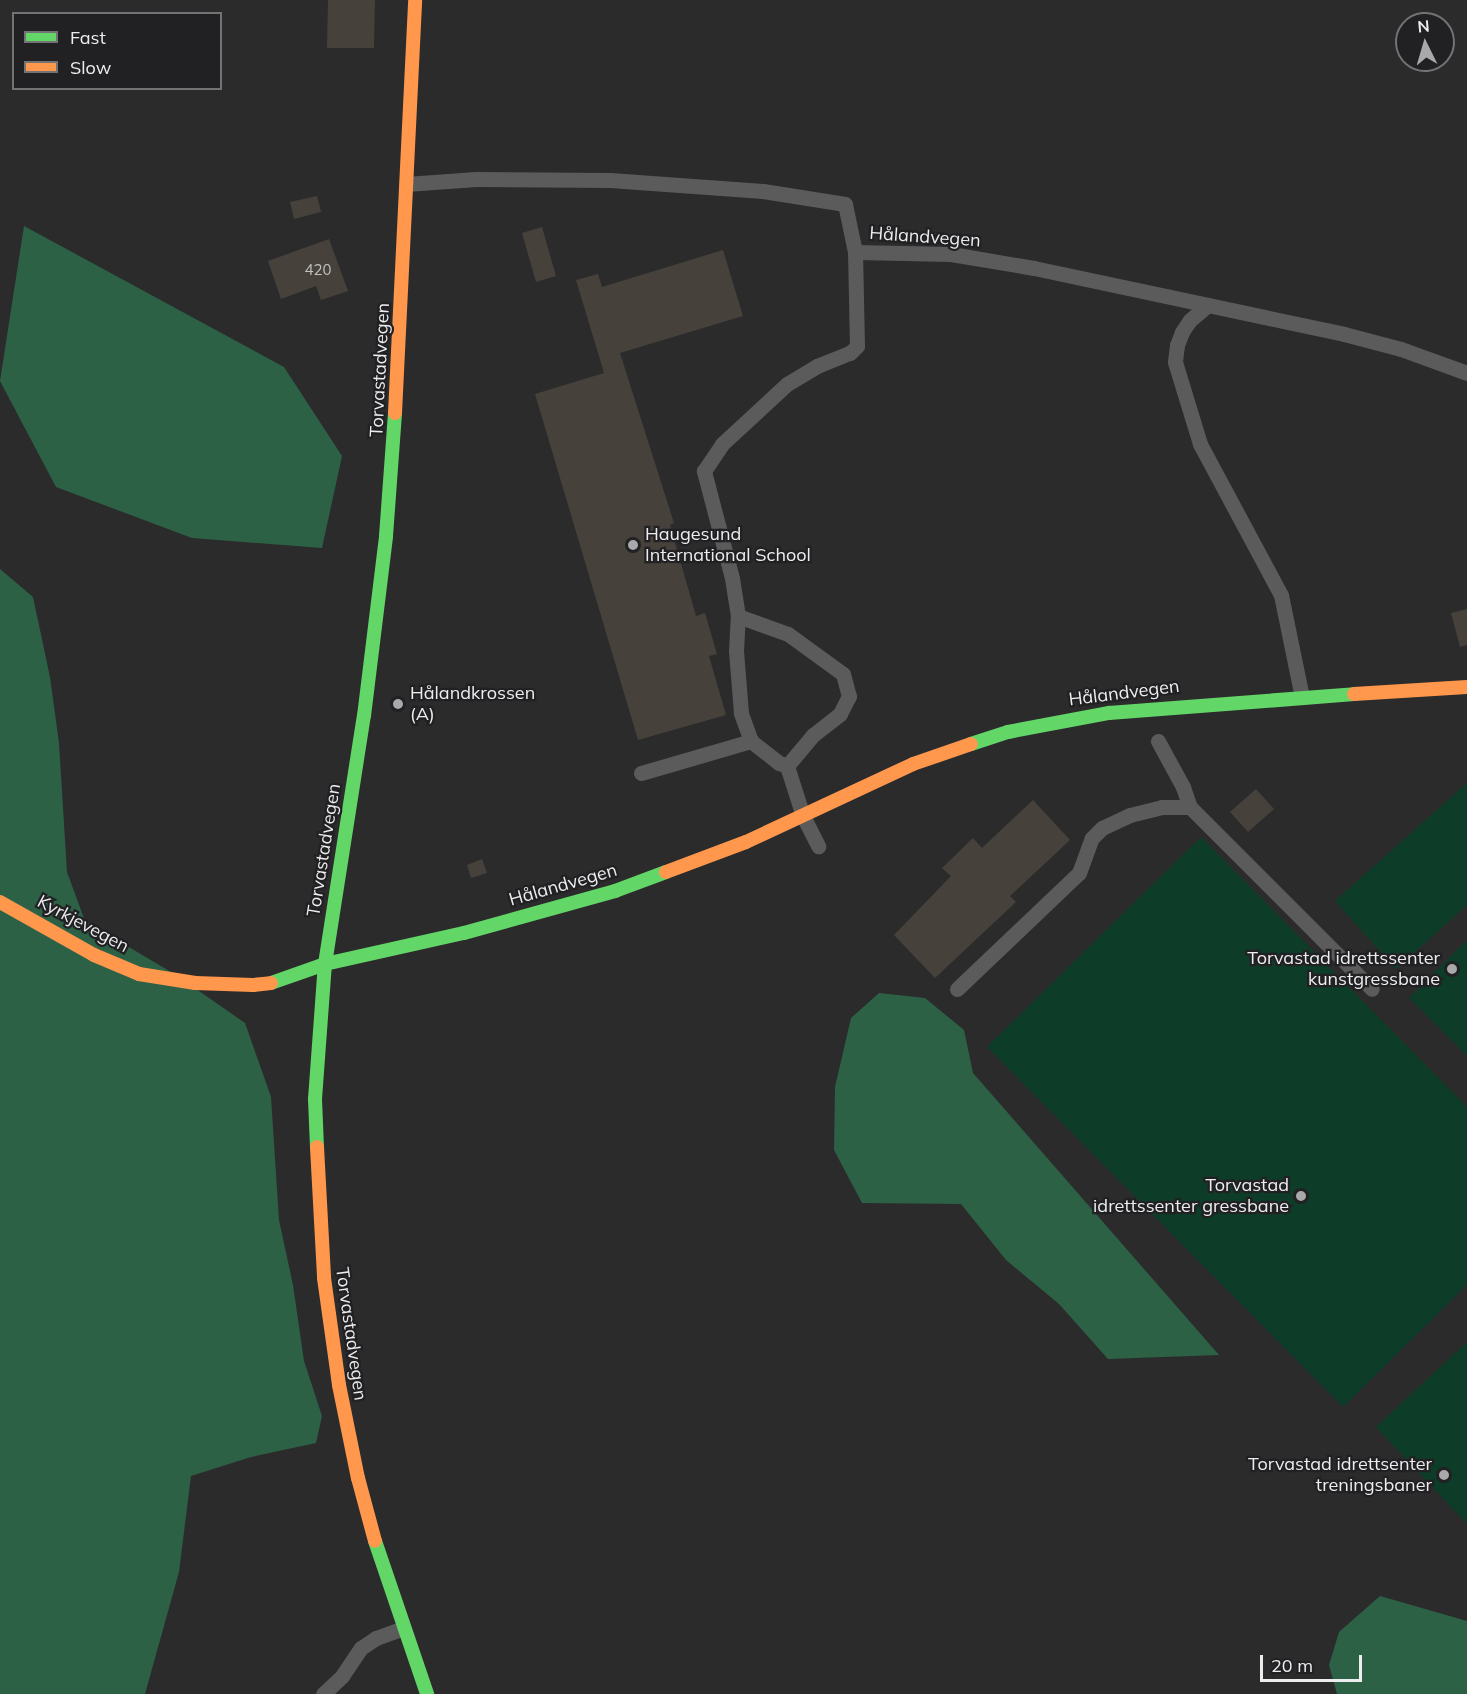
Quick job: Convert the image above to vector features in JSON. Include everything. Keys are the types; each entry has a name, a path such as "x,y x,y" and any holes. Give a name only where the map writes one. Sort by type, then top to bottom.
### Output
{"main road":[{"name":"Torvastadvegen","path":"415,0 399,366 386,536 363,716 325,964 317,1047 315,1099 324,1278 339,1385 358,1478 403,1628 427,1694"},
{"name":"Hålandvegen","path":"325,964 565,907 687,866 803,816 913,764 1018,730 1109,713 1302,697 1467,687"},
{"name":"Kyrkjevegen","path":"0,902 94,955 139,974 195,983 252,985 278,982 325,964"}],"lane":[{"name":"Hålandvegen","path":"406,184 477,179 610,180 763,191 844,204 855,252 951,254 1034,268 1344,334 1401,349 1467,373"},
{"path":"787,765 779,763 752,741 741,713 736,651 738,616 732,578 704,471 722,444 787,384 817,366 850,353 857,346 855,252"},
{"path":"1208,305 1190,320 1182,332 1177,345 1178,372 1200,444 1281,595 1302,697"},
{"path":"738,616 788,634 843,674 849,696 840,714 813,735 787,765"},
{"path":"641,772 752,741"},
{"path":"1158,741 1183,787 1190,807 1372,989"},
{"path":"787,765 803,816 818,846"},
{"path":"957,989 1079,873 1092,838 1102,828 1130,815 1162,807 1190,807"},
{"path":"324,1694 342,1676 361,1648 376,1638 403,1628"}],"green space":[{"path":"24,226 284,367 342,456 322,548 192,538 56,487 0,381"},
{"path":"0,569 33,597 50,677 59,743 67,872 85,921 176,975 245,1023 271,1097 279,1220 293,1285 304,1361 322,1416 316,1443 251,1457 191,1476 179,1572 145,1694 0,1694"},
{"path":"1467,783 1467,905 1396,969 1335,901"},
{"name":"Torvastad idrettssenter gressbane","path":"1201,837 1467,1107 1467,1285 1343,1407 987,1047"},
{"name":"Torvastad idrettssenter kunstgressbane","path":"1467,940 1467,1056 1409,998"},
{"path":"879,993 925,998 964,1030 973,1073 1219,1355 1108,1359 1059,1304 1006,1260 961,1204 862,1203 834,1150 835,1087 851,1018"},
{"name":"Torvastad idrettsenter treningsbaner","path":"1467,1342 1467,1524 1376,1427"},
{"path":"1380,1596 1467,1621 1467,1694 1337,1694 1329,1665 1339,1632"}],"building":[{"path":"328,0 375,0 374,48 327,48"},
{"path":"317,196 321,212 294,219 290,202"},
{"path":"542,227 556,276 536,282 522,233"},
{"path":"329,239 348,291 321,300 316,286 281,299 268,261"},
{"path":"723,250 743,316 620,353 674,523 670,525 696,616 705,613 717,654 709,656 726,715 638,740 535,394 604,373 576,280 598,274 602,287"},
{"path":"1467,609 1467,645 1460,647 1451,613"},
{"path":"1256,789 1274,809 1248,832 1230,812"},
{"path":"1033,800 1070,840 1010,896 1016,902 935,978 894,935 951,876 942,868 973,838 982,848"},
{"path":"482,859 487,873 471,878 467,865"}],"traffic: fast":[{"path":"317,1147 315,1099 325,964 364,716 386,536 395,413"},
{"path":"971,744 1008,732 1109,713 1354,694"},
{"path":"271,983 325,964 464,933 615,891 666,872"},
{"path":"375,1541 427,1694"}],"traffic: slow":[{"path":"395,413 415,0"},
{"path":"1354,694 1467,687"},
{"path":"666,872 746,842 913,764 971,744"},
{"path":"0,902 94,955 139,974 195,983 253,985 271,983"},
{"path":"317,1147 324,1278 339,1385 358,1478 375,1541"}],"place":[{"name":"Haugesund International School","path":"633,545"},
{"name":"Hålandkrossen (A)","path":"398,704"},
{"name":"Torvastad idrettssenter kunstgressbane","path":"1452,969"},
{"name":"Torvastad idrettssenter gressbane","path":"1301,1196"},
{"name":"Torvastad idrettsenter treningsbaner","path":"1444,1475"}]}
